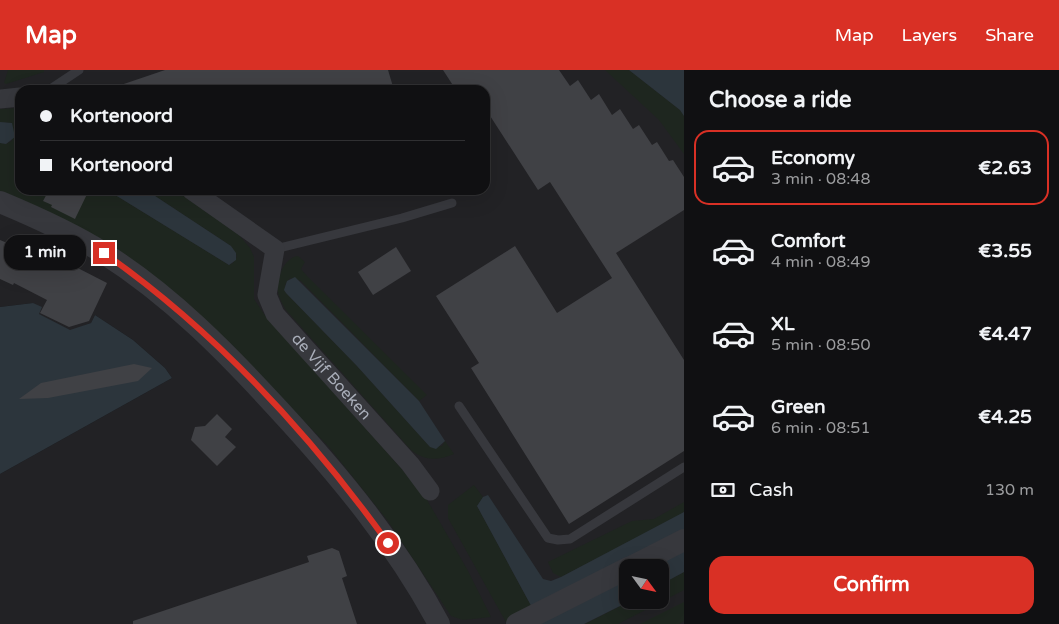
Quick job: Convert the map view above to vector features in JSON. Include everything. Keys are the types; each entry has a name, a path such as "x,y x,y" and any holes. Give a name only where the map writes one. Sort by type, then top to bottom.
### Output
{"street":[{"path":"0,100 15,98"},
{"path":"198,195 275,249"},
{"path":"0,202 43,220 104,253 152,287 201,329 326,461 418,585 439,624"},
{"name":"de Vijf Boeken","path":"275,249 266,295 275,314 410,464 430,491"},
{"path":"646,559 684,540"},
{"path":"516,624 619,572"}],"lane":[{"path":"56,85 79,70"},
{"path":"275,249 402,218 452,203"},
{"path":"459,406 548,538 558,540 570,539 684,467"}],"shaded area":[{"path":"0,70 657,70 684,101 684,624 0,624 0,474 172,378 165,368 133,340 95,315 91,323 70,331 38,314 33,303 0,307"},
{"path":"8,70 44,70 44,72 6,84 4,83"},
{"path":"605,70 629,70 680,110 684,116 684,154 659,120"},
{"path":"629,70 684,70 684,116 680,110"},
{"path":"15,108 15,195 115,195 229,265 233,263 237,256 231,246 154,195 182,195 239,235 250,248 254,257 254,299 264,314 423,493 467,569 491,617 463,620 451,616 388,521 329,447 276,392 125,254 0,192 0,143 6,144 12,141 12,123 0,122 0,109"},
{"path":"0,122 12,123 15,137 6,144 0,143"},
{"path":"115,195 154,195 231,246 236,253 236,260 229,265"},
{"path":"298,256 305,262 301,269 307,276 427,395 419,401 301,281 290,278 285,285 286,293 357,366 430,447 442,446 445,441 454,454 432,459 416,454 411,450 286,310 279,294 280,275 288,261"},
{"path":"295,277 419,401 445,441 436,449 430,447 357,366 286,293 284,290 287,281"},
{"path":"33,303 42,307 39,314 70,330 91,323 95,315 133,340 165,368 172,378 0,474 0,307"},
{"path":"474,485 483,497 477,506 541,624 507,624 448,518 448,505"},
{"path":"488,495 543,579 551,581 684,512 684,572 669,580 669,559 619,559 619,606 584,624 541,624 477,506 483,497"},
{"path":"684,502 684,512 668,521 561,577 553,573 548,562 632,521 654,519"},
{"path":"684,572 684,590 669,598 669,580"},
{"path":"684,602 684,621 679,624 640,624"},
{"path":"619,607 619,609 647,609 618,624 585,624"}],"building":[{"path":"165,70 388,70 392,85 121,85"},
{"path":"443,70 559,70 570,86 578,80 591,100 599,94 612,115 620,109 633,129 639,125 652,145 657,142 669,161 673,160 684,177 684,210 616,253 684,360 684,451 569,524 471,368 479,363 436,296 515,246 557,313 612,278 550,182 538,190 490,116 490,85 453,85"},
{"path":"46,195 87,195 75,219 43,201"},
{"path":"0,240 49,260 54,251 70,259 68,263 107,283 89,321 69,327 40,313 47,300 14,283 13,285 0,279"},
{"path":"396,247 411,271 373,295 358,272"},
{"path":"134,364 152,368 138,381 48,398 19,399 41,383"},
{"path":"217,414 232,429 225,437 236,447 217,466 191,440 195,427 205,426"},
{"path":"332,548 339,551 347,576 342,578 357,624 133,624 133,621 309,562 307,556"}],"route":[{"path":"104,253 152,287 201,329 259,387 326,461 388,543"}]}
